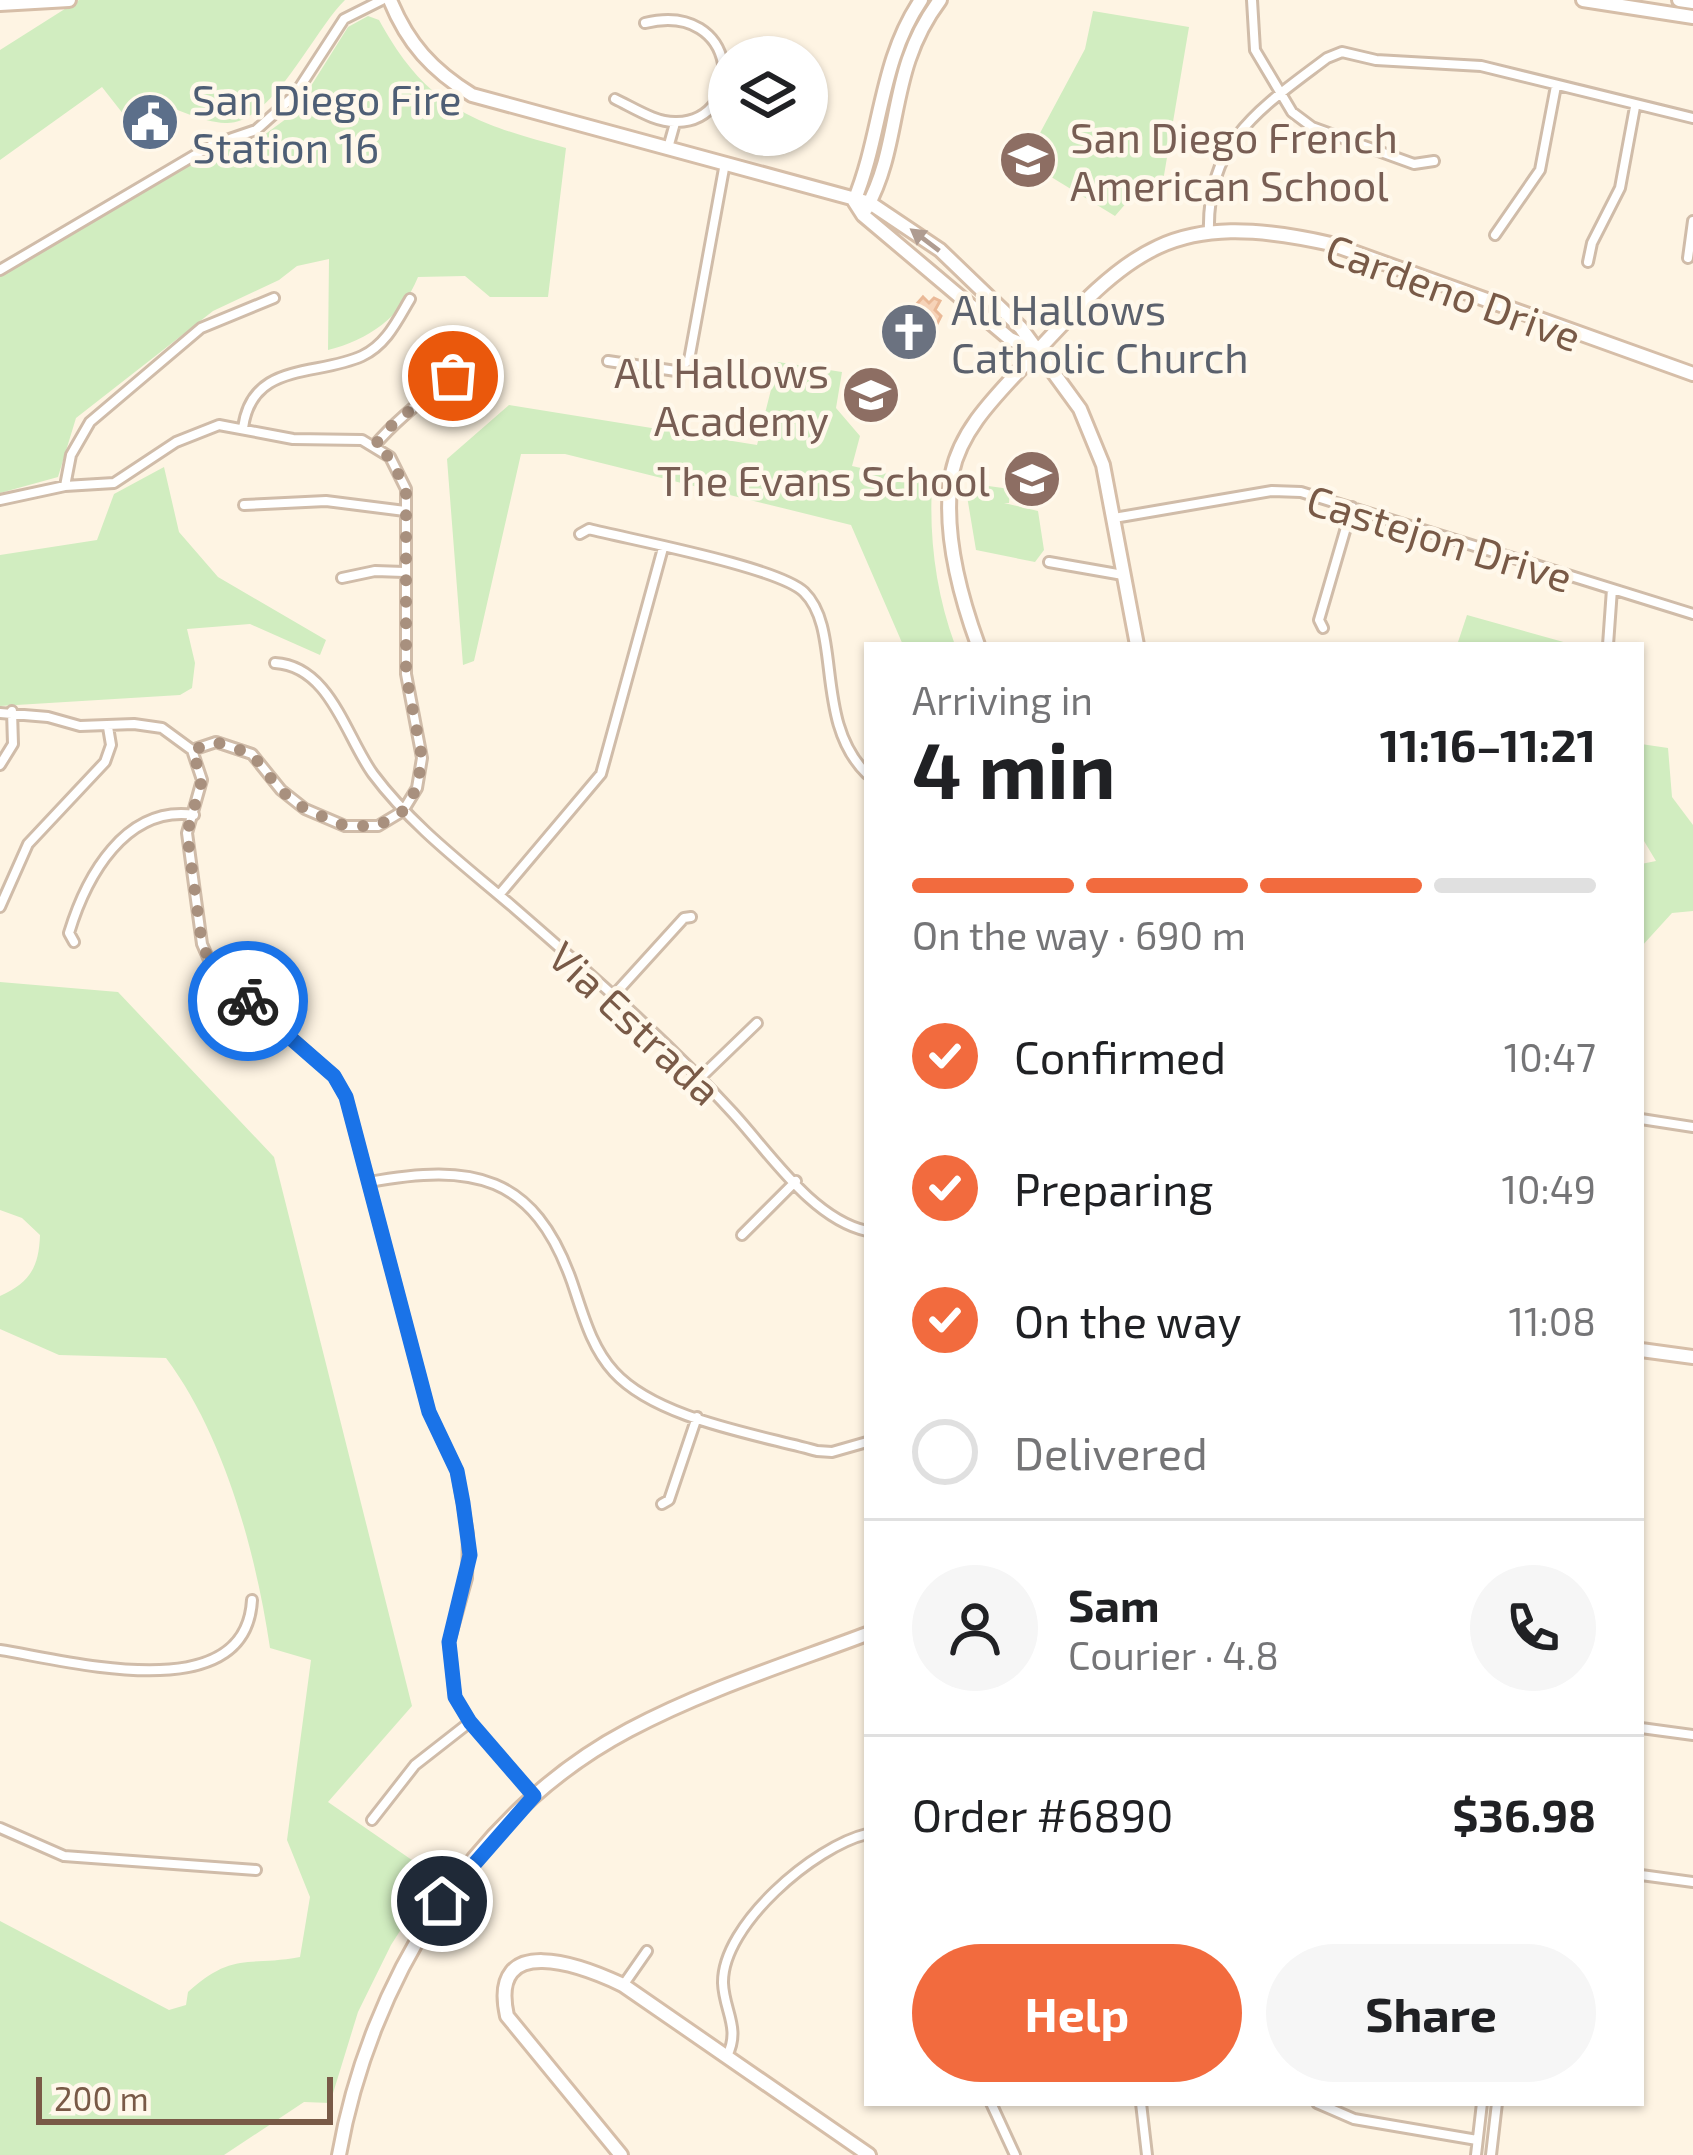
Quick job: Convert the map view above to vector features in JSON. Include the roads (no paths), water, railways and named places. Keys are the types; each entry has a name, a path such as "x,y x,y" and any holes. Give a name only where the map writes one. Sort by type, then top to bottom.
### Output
{"street":[{"path":"0,4 69,0"},
{"path":"0,270 212,145 256,130 294,96 344,19 386,0 421,56 472,95 854,201 1010,339 1037,352 1091,431 1103,465 1136,642"},
{"path":"854,201 866,173 895,46 921,0"},
{"path":"866,209 908,52 940,0"},
{"path":"1252,0 1255,50 1279,94 1312,127 1414,164 1434,161"},
{"path":"1583,0 1693,17"},
{"path":"1679,0 1693,2"},
{"path":"615,99 675,123 693,119 716,99 724,76 723,53 698,23 662,18 645,23"},
{"path":"1209,232 1214,184 1227,146 1279,94 1342,52 1376,60 1481,66 1693,118"},
{"path":"1495,235 1540,170 1556,86"},
{"path":"1588,262 1592,243 1620,188 1635,107"},
{"path":"668,148 675,123"},
{"path":"608,361 676,371 689,361 725,163"},
{"path":"1688,258 1693,221"},
{"name":"Cardeno Drive","path":"977,642 955,560 952,474 983,410 1099,283 1161,244 1209,232 1288,235 1330,244 1693,374"},
{"path":"65,486 70,454 90,422 201,328 274,298"},
{"path":"243,428 256,393 267,383 296,369 359,358 380,345 410,299"},
{"path":"374,446 393,424 472,359"},
{"path":"0,500 65,486 114,483 176,442 208,428 243,428 293,439 362,440 399,471 406,489 406,674 422,758 417,788 403,811 378,826 345,826 305,809 280,790 252,754 216,742 192,750"},
{"name":"Castejon Drive","path":"1114,518 1272,491 1301,492 1693,614"},
{"path":"244,505 326,501 405,511"},
{"path":"1323,628 1319,620 1352,507"},
{"path":"580,534 589,529 778,578 807,594 822,632 831,710 846,745 864,770"},
{"path":"499,895 601,774 663,548"},
{"path":"1049,562 1125,575"},
{"path":"342,578 375,571 404,572"},
{"path":"1607,642 1612,589"},
{"name":"Via Estrada","path":"275,663 300,669 332,701 365,761 403,811 614,995 834,1219 864,1230"},
{"path":"0,765 13,744 12,711"},
{"path":"0,713 12,711 80,726 162,728 192,750 202,780 187,833 202,944 213,969 334,1076 346,1097 429,1412 457,1471 470,1555 448,1661 455,1697 470,1722 534,1796"},
{"path":"0,907 28,844 105,762 111,745 108,727"},
{"path":"74,942 69,934 79,902 111,850 150,819 175,812 194,815"},
{"path":"614,995 684,918 691,917"},
{"path":"700,1078 757,1023"},
{"path":"1644,1119 1693,1127"},
{"path":"369,1182 430,1171 468,1175 518,1198 551,1232 596,1349 634,1391 697,1417 817,1451 864,1443"},
{"path":"742,1234 796,1181"},
{"path":"1644,1350 1693,1358"},
{"path":"662,1504 669,1500 697,1417"},
{"path":"0,1650 185,1670 217,1660 239,1642 251,1616 252,1600"},
{"path":"339,2155 359,2070 406,1961 477,1856 534,1796 628,1730 864,1635"},
{"path":"372,1820 415,1765 470,1722"},
{"path":"1644,1728 1693,1735"},
{"path":"0,1828 64,1856 256,1870"},
{"path":"726,2057 733,2044 734,2020 723,1980 740,1934 768,1899 821,1853 864,1835"},
{"path":"1644,1875 1693,1882"},
{"path":"623,1985 647,1951"},
{"path":"621,2155 513,2026 503,2000 512,1976 524,1964 545,1958 586,1968 623,1985 869,2155"},
{"path":"992,2106 1015,2155"},
{"path":"1141,2106 1147,2155"},
{"path":"1324,2106 1354,2119 1478,2140"},
{"path":"1476,2155 1482,2106"},
{"path":"1491,2155 1498,2106"}],"place":[{"name":"San Diego Fire Station 16","path":"150,122"},
{"name":"San Diego French American School","path":"1028,160"},
{"name":"All Hallows Catholic Church","path":"909,332"},
{"name":"All Hallows Academy","path":"871,395"},
{"name":"The Evans School","path":"1032,479"}]}
